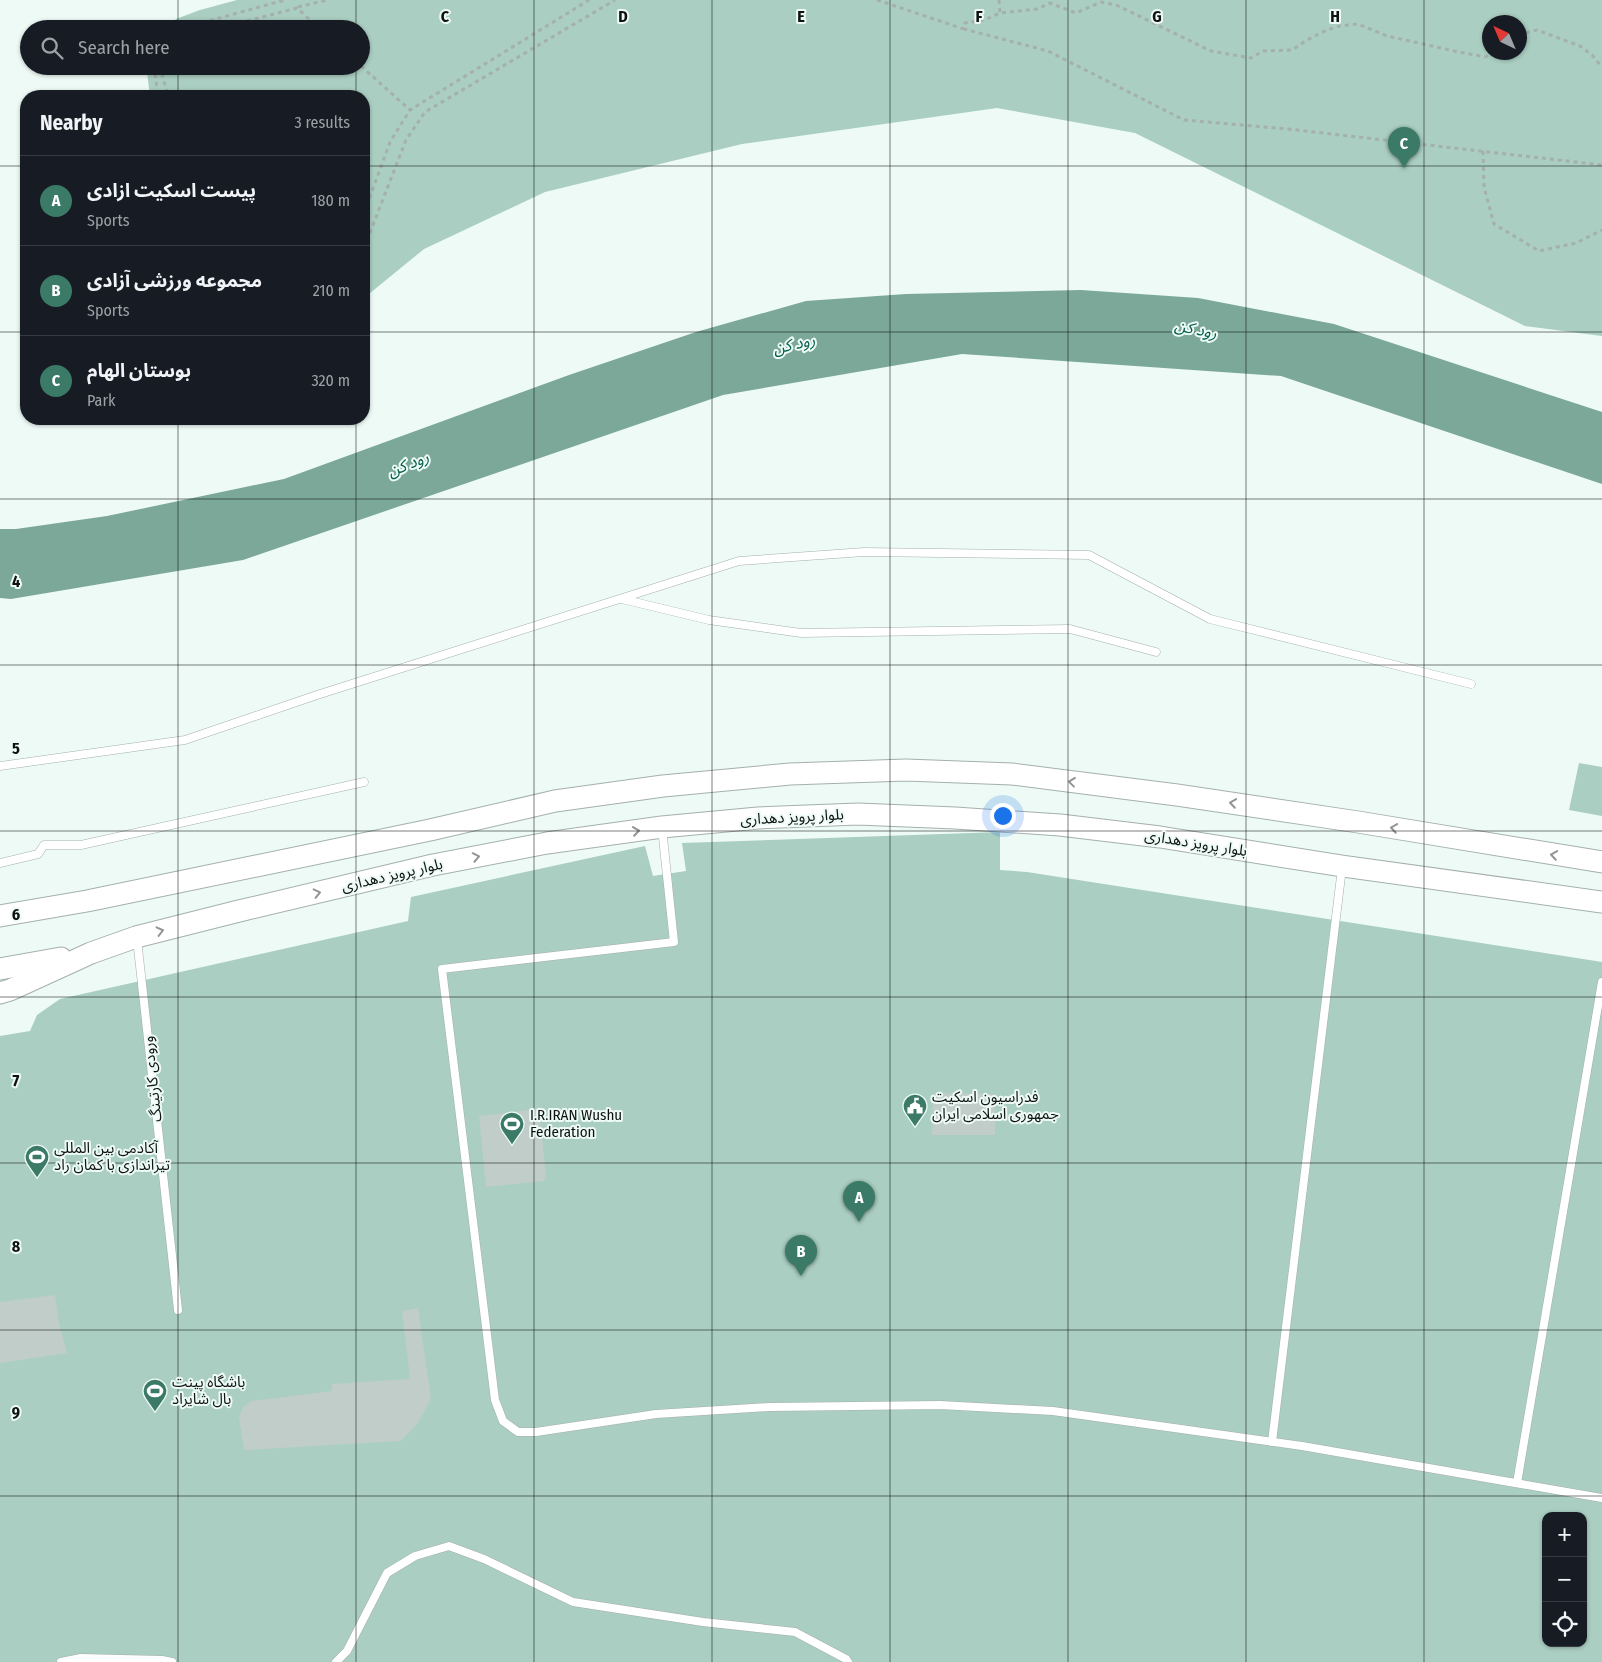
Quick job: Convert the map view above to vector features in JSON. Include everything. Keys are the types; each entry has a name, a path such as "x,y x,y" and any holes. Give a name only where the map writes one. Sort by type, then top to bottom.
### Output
{"main road":[{"path":"0,916 87,901 411,834 555,801 662,786 790,774 897,770 1012,774 1177,795 1358,822 1602,862"},
{"name":"بلوار پرویز دهداری","path":"0,993 91,953 136,937 433,865 547,844 662,828 758,818 848,814 956,818 1060,825 1160,837 1342,866 1602,902"},
{"path":"0,969 91,953"}],"lane":[{"path":"0,766 186,740 317,695 739,561 864,552 1090,555 1210,619 1471,684"},
{"path":"620,598 709,620 801,633 1070,629 1156,652"},
{"path":"0,863 38,854 44,845 82,845 364,782"},
{"path":"662,828 674,942 442,969 495,1400 503,1421 518,1432 536,1432 656,1414 769,1407 940,1405 1053,1411 1272,1442 1517,1482 1602,1498"},
{"path":"1272,1442 1342,866"},
{"name":"ورودی کارتینگ","path":"136,937 178,1310"},
{"path":"1517,1482 1602,982"},
{"path":"336,1662 347,1651 387,1573 415,1556 449,1546 484,1560 573,1602 703,1622 794,1632 846,1659 848,1662"},
{"path":"61,1662 81,1658 162,1660 172,1662"}],"path":[{"path":"212,20 285,0"},
{"path":"251,20 327,0"},
{"path":"370,197 390,142 410,110 589,0"},
{"path":"370,233 406,140 425,112 615,0"},
{"path":"877,0 964,29 1048,51 1184,120 1288,129 1602,165"},
{"path":"999,0 1000,12"},
{"path":"964,29 965,23 984,20 1000,12 1037,9 1050,3 1076,13 1101,2 1116,5 1211,51 1250,58 1263,51 1292,50 1327,30 1358,24 1387,36 1482,56"},
{"path":"297,8 310,20"},
{"path":"1527,32 1537,30 1580,46 1592,55 1602,67"},
{"path":"370,74 410,110"},
{"path":"155,75 157,90"},
{"path":"162,75 166,90"},
{"path":"1483,151 1484,187 1494,224 1539,251 1576,244 1602,230"}],"shaded area":[{"path":"237,0 1602,0 1602,336 1525,326 1135,133 997,108 742,144 545,192 424,249 370,293 370,90 149,90 147,75 370,75 370,20 175,20 200,10"},
{"path":"1579,763 1602,767 1602,816 1569,810"},
{"path":"1000,832 1000,870 1027,872 1602,962 1602,1662 0,1662 0,1036 30,1031 37,1015 60,999 408,921 411,897 645,846 653,876 686,871 682,843"}],"water":[{"name":"رود کن","path":"1081,290 1198,298 1334,324 1602,412 1602,484 1281,376 962,354 723,395 243,560 11,599 0,598 0,529 16,529 107,516 284,479 569,375 696,332 806,301 906,294"}],"building":[{"path":"933,1093 995,1094 995,1135 932,1135"},
{"name":"I.R.IRAN Wushu Federation","path":"539,1109 546,1175 544,1181 486,1187 479,1116"},
{"path":"55,1295 59,1323 67,1353 0,1363 0,1302"},
{"path":"418,1308 431,1399 418,1423 401,1441 244,1450 239,1417 244,1406 252,1401 332,1391 332,1384 410,1379 402,1311"}],"place":[{"name":"بوستان الهام","path":"1404,168"},
{"name":"فدراسیون اسکیت جمهوری اسلامی ایران","path":"915,1127"},
{"name":"I.R.IRAN Wushu Federation","path":"512,1145"},
{"name":"آکادمی بین المللی تیراندازی با کمان راد","path":"37,1178"},
{"name":"پیست اسکیت ازادی","path":"859,1222"},
{"name":"مجموعه ورزشی آزادی","path":"801,1276"},
{"name":"باشگاه پینت بال شایراد","path":"155,1412"}]}
